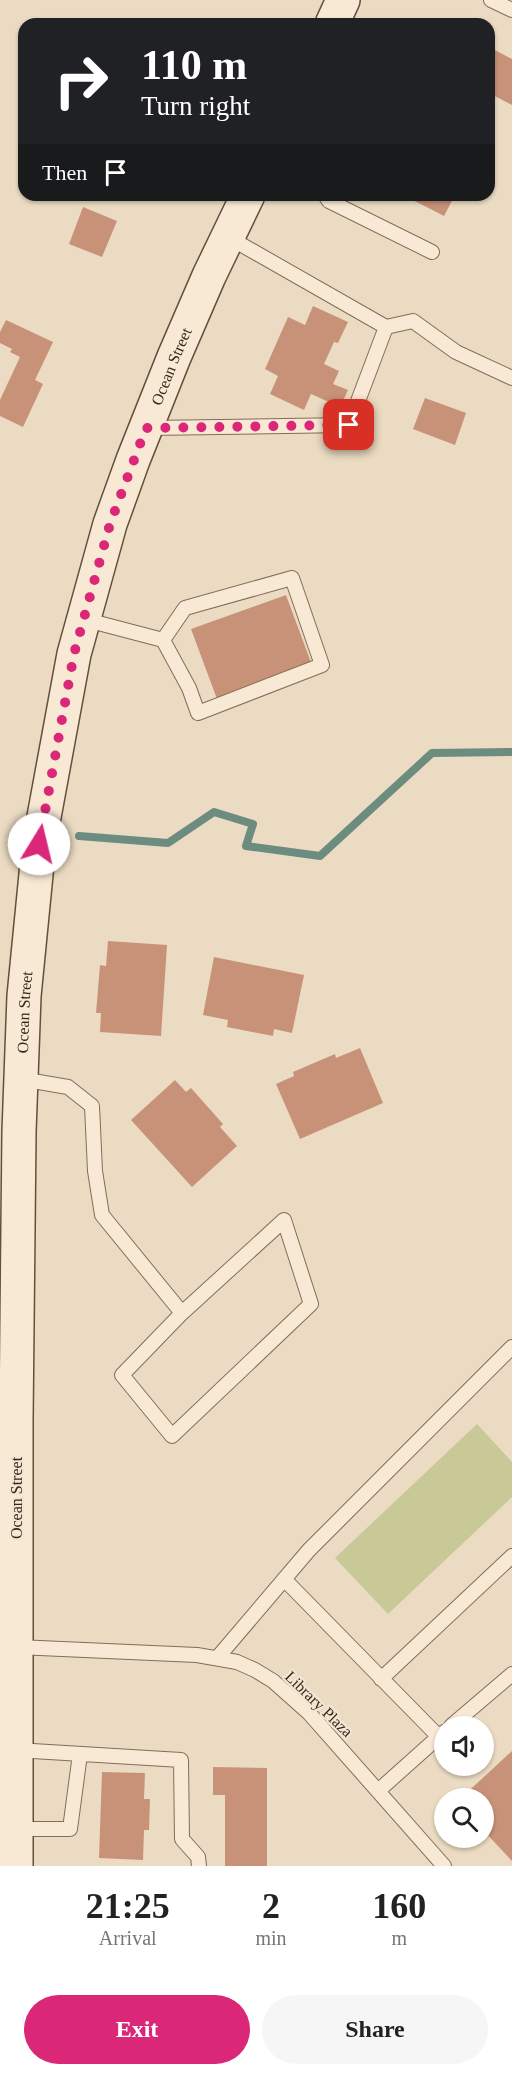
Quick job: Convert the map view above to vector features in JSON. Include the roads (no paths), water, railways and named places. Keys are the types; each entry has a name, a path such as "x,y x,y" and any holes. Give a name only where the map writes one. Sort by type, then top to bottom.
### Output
{"main road":[{"path":"335,18 343,0"},
{"name":"Ocean Street","path":"12,1842 16,1750 8,1708 17,1647 8,1613 8,1421 14,1196 24,996 39,844 74,654 110,524 183,336 245,201"}],"lane":[{"path":"491,0 512,10"},
{"path":"329,201 432,252"},
{"path":"228,237 386,327 413,321 456,352 512,378"},
{"path":"146,428 349,425 386,327"},
{"path":"83,619 163,640 189,688 198,713 322,665 292,578 185,608 163,640"},
{"path":"21,1079 68,1087 92,1106 95,1171 102,1215 182,1313"},
{"path":"284,1220 310,1304 172,1436 122,1375 182,1313 267,1235 284,1220"},
{"path":"218,1657 309,1550 512,1347"},
{"path":"381,1679 512,1556"},
{"path":"284,1579 381,1679 434,1728"},
{"name":"Library Plaza","path":"17,1647 115,1650 218,1657 255,1670 290,1695 309,1713 444,1866"},
{"path":"463,1716 512,1674"},
{"path":"378,1791 434,1741"},
{"path":"16,1750 181,1760 182,1839 198,1857 200,1866"},
{"path":"12,1842 70,1829 80,1754"}],"waterway":[{"path":"79,836 168,843 214,812 253,824 246,846 320,856 432,753 512,752"}]}
